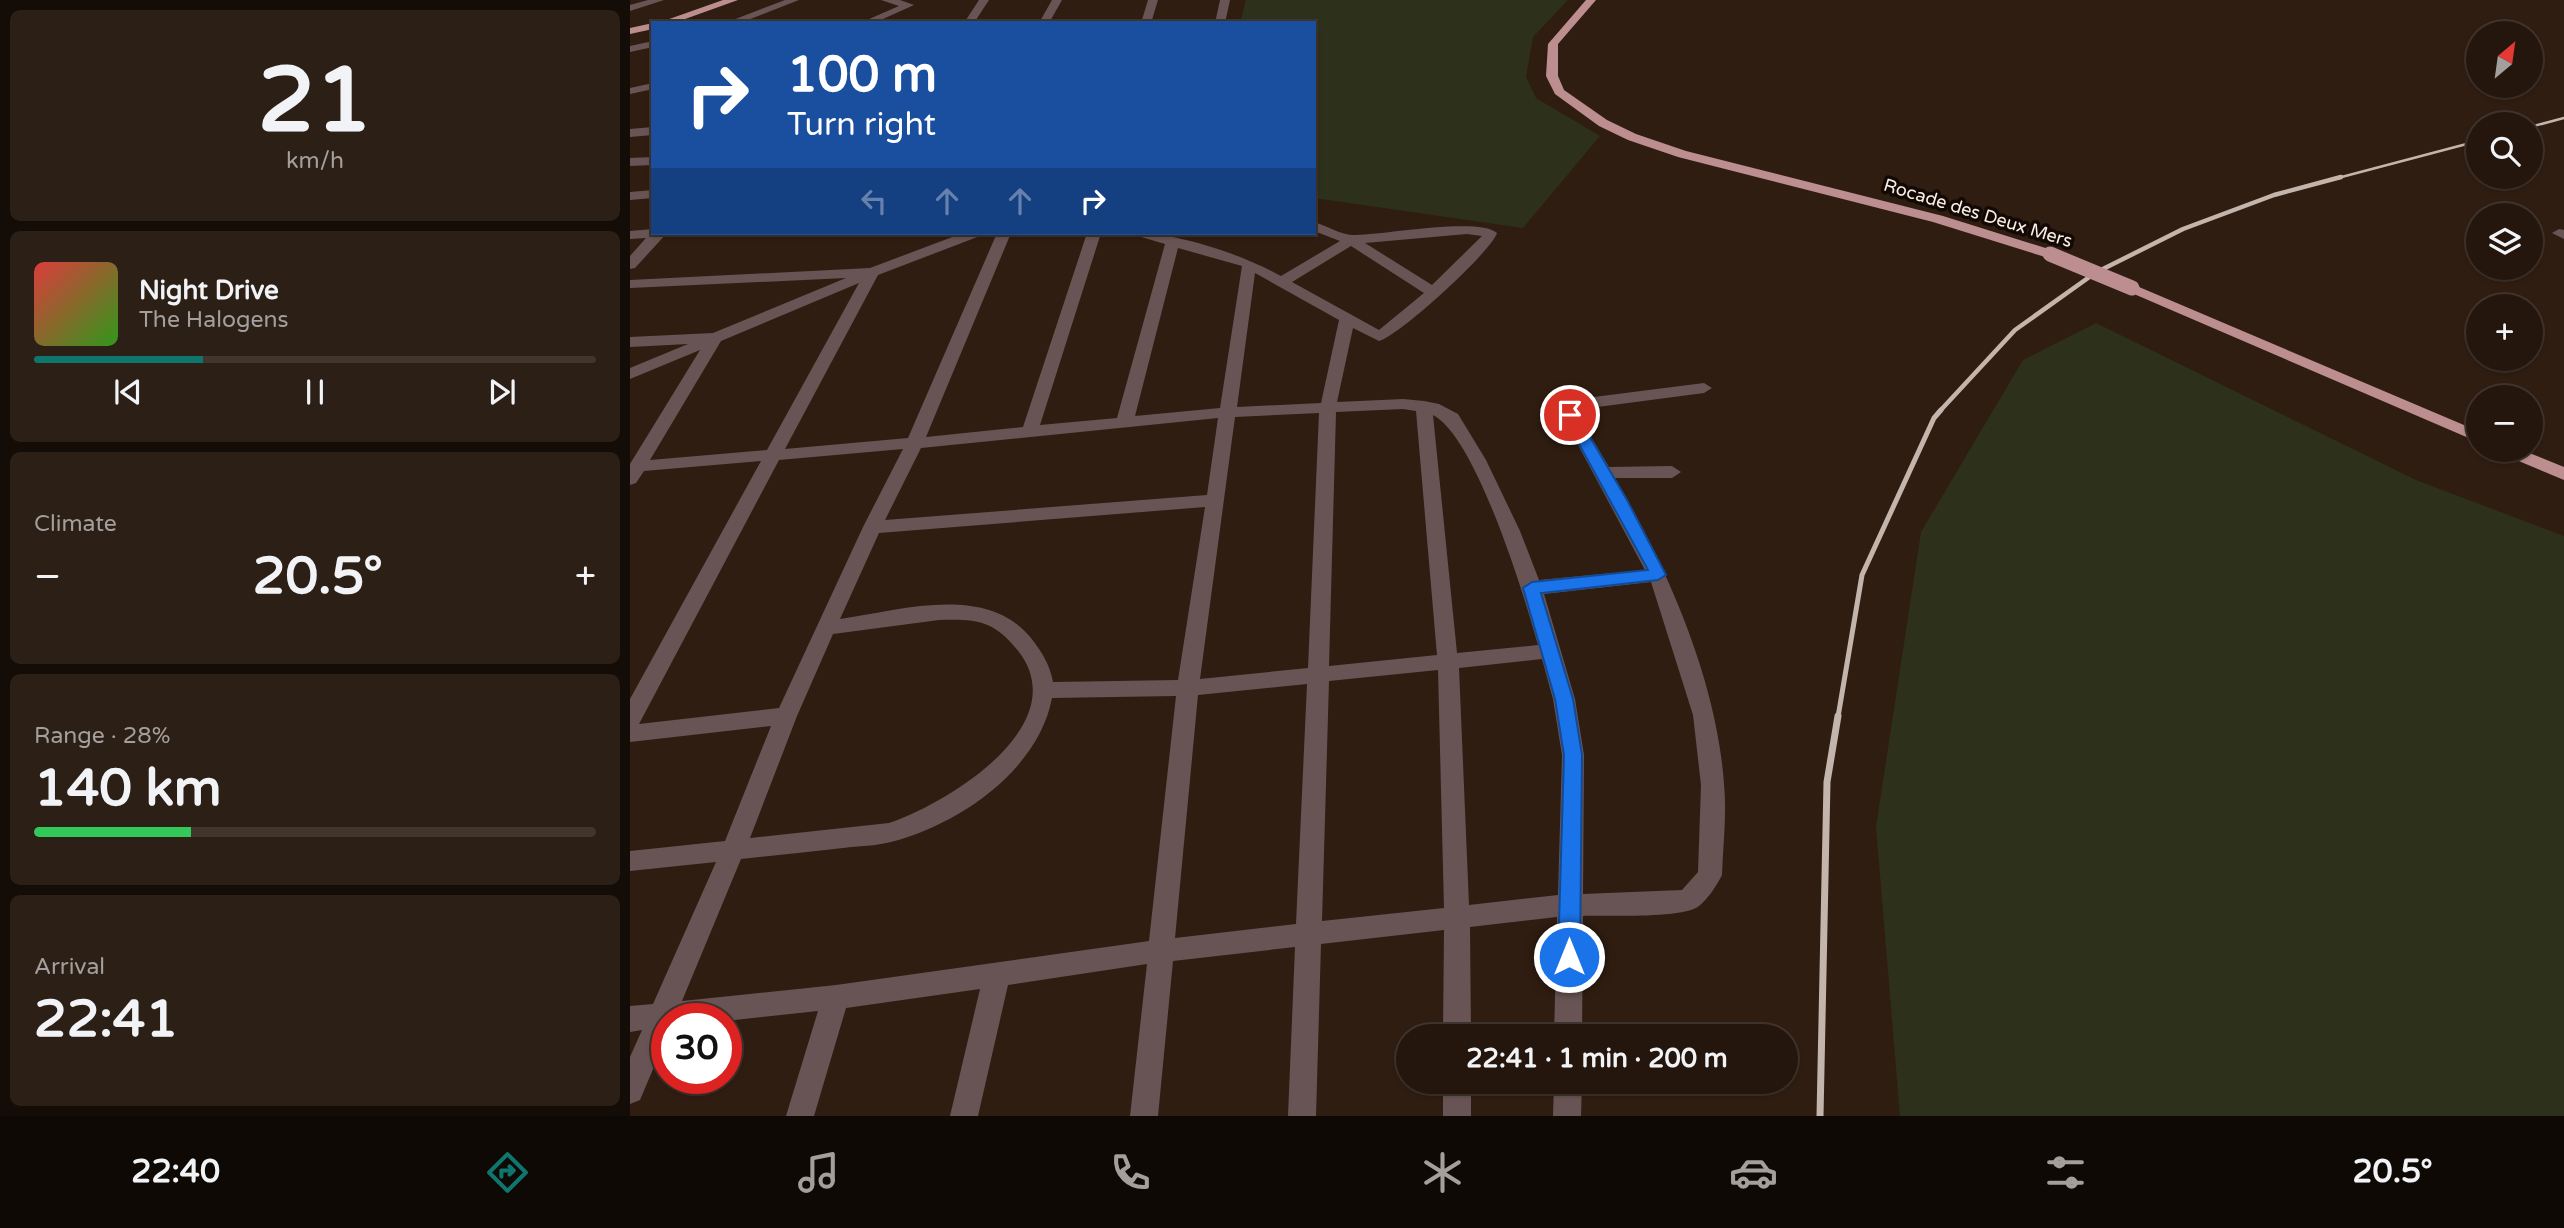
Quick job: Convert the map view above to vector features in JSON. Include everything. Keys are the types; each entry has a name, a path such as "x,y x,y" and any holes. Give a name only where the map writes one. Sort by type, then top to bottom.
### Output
{"highway":[{"path":"669,21 733,0"},
{"name":"Rocade des Deux Mers","path":"1591,0 1569,22 1553,44 1552,76 1559,92 1603,123 1632,137 1682,154 1938,219 2050,254 2466,432"},
{"path":"630,31 651,26"},
{"path":"2536,462 2564,474"}],"street":[{"path":"630,8 659,0"},
{"path":"736,21 794,0"},
{"path":"886,0 909,5"},
{"path":"870,21 921,0"},
{"path":"970,21 984,0"},
{"path":"1045,21 1057,0"},
{"path":"1147,21 1153,0"},
{"path":"1220,21 1225,0"},
{"path":"630,49 651,44"},
{"path":"630,91 651,86"},
{"path":"630,101 651,100"},
{"path":"630,132 651,131"},
{"path":"630,162 651,161"},
{"path":"630,196 651,194"},
{"path":"1316,227 1351,240 1432,291"},
{"path":"1152,235 1249,264 1371,333 1381,335 1488,239 1490,233 1467,230 1351,240 1283,281"},
{"path":"630,235 651,234"},
{"path":"630,265 657,235"},
{"path":"630,374 872,272 970,235"},
{"path":"667,1003 733,850 786,716 872,527 915,443 1003,235"},
{"path":"1030,431 1093,235"},
{"path":"1125,421 1173,240"},
{"path":"1144,1116 1188,688 1249,264"},
{"path":"630,284 872,272"},
{"path":"630,719 872,272"},
{"path":"1301,1116 1328,407 1347,319"},
{"path":"630,342 715,338"},
{"path":"633,466 653,441 715,338"},
{"path":"742,1007 836,997 1159,951 1308,934 1570,905 1673,904 1689,900 1710,875 1713,785 1704,715 1658,575 1570,415 1575,408 1586,403 1704,388"},
{"path":"633,466 915,443 1229,412 1424,406 1443,412 1452,418 1477,460 1511,531 1532,588 1564,699 1573,755 1568,1024"},
{"path":"1424,406 1448,663 1457,918 1457,1024"},
{"path":"1602,473 1672,472"},
{"path":"872,527 1216,500"},
{"path":"1532,588 1658,575"},
{"path":"630,861 889,833 914,826 972,791 1013,755 1032,728 1044,690 1036,660 1016,633 997,619 964,611 828,628"},
{"path":"1044,690 1188,688 1549,651"},
{"path":"630,733 786,716"},
{"path":"964,1116 997,973"},
{"path":"800,1116 836,997"},
{"path":"630,1019 651,1016"},
{"path":"630,1090 651,1041"},
{"path":"1457,1094 1457,1116"},
{"path":"1567,1116 1568,1094"}],"green space":[{"path":"1246,0 1568,0 1533,37 1526,77 1536,98 1600,136 1523,228 1316,198 1316,21 1241,21"},
{"path":"2096,323 2416,480 2564,536 2564,1116 1900,1116 1876,827 1921,532 2023,360"}],"railway":[{"path":"2543,124 2564,118"},
{"path":"2334,179 2466,144"},
{"path":"1939,412 2015,330 2095,273 2183,229 2274,195 2341,177"},
{"path":"1838,717 1862,575 1934,418 1941,410"},
{"path":"1820,1116 1827,782 1838,716"}],"route":[{"path":"1569,957 1573,755 1564,699 1532,588 1658,575 1570,415"}]}
